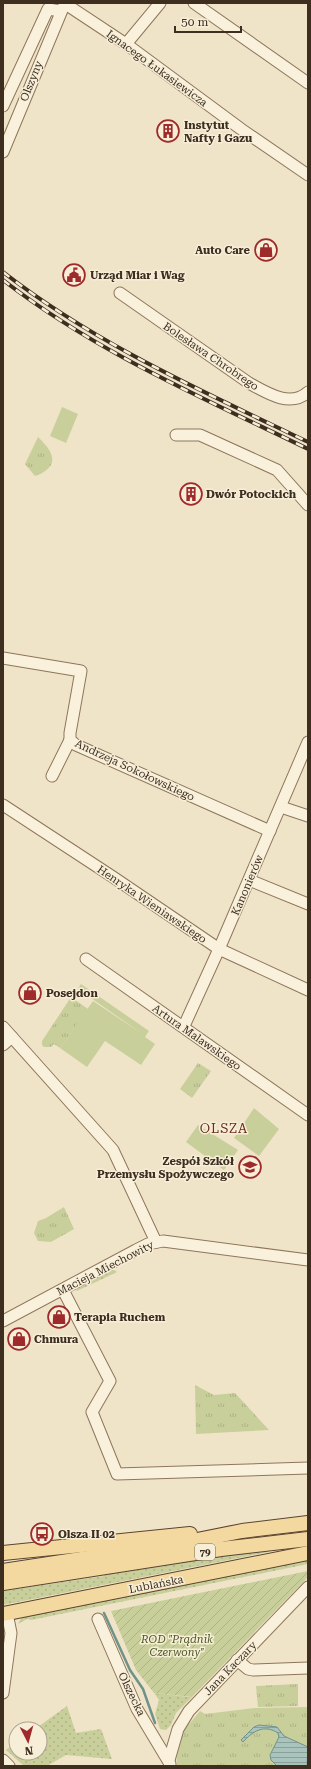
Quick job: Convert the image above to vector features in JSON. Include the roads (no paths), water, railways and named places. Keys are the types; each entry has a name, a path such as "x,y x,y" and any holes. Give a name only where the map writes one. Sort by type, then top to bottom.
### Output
{"main road":[{"name":"79","path":"3,1583 102,1562 166,1546 242,1531 308,1523"},
{"path":"3,1553 166,1535 242,1531"},
{"name":"Lublańska","path":"102,1562 221,1550 308,1539"},
{"name":"Lublańska","path":"5,1614 305,1554"},
{"name":"79","path":"3,1571 102,1562"}],"street":[{"path":"126,44 160,3"},
{"path":"194,3 308,83"},
{"name":"Ignacego Łukasiewicza","path":"64,5 126,44 241,129 308,175"},
{"name":"Olszyny","path":"3,106 48,9 64,5"},
{"name":"Olszyny","path":"3,152 64,5"},
{"name":"Bolesława Chrobrego","path":"120,293 265,392 279,398 290,399 300,398 308,392"},
{"path":"176,435 200,435 277,470 308,504"},
{"name":"Andrzeja Sokołowskiego","path":"3,658 81,671 71,724 70,740 76,745 270,831"},
{"path":"52,776 70,740"},
{"name":"Kanonierów","path":"184,1026 281,807 308,742"},
{"name":"Henryka Wieniawskiego","path":"3,805 219,949 308,990"},
{"path":"281,807 308,816"},
{"path":"249,880 308,904"},
{"name":"Artura Malawskiego","path":"86,959 184,1026 308,1115"},
{"path":"3,1027 7,1041 112,1150 156,1242"},
{"name":"Macieja Miechowity","path":"3,1321 136,1250 156,1242 163,1241 308,1260"},
{"path":"63,1290 110,1381 92,1412 117,1474 308,1468"},
{"name":"Jana Kaczary","path":"170,1763 178,1729 189,1711 308,1587"},
{"path":"3,1693 11,1633 5,1614"},
{"name":"Olszecka","path":"98,1619 137,1709 170,1763"},
{"path":"237,1660 248,1669 253,1670 308,1668"},
{"path":"3,1760 9,1766"}],"water":[{"path":"259,1725 277,1727 284,1736 308,1747 307,1766 277,1766 271,1760 270,1755 279,1737 278,1733 273,1730 259,1730 243,1742 241,1740 254,1727"}],"waterway":[{"path":"104,1613 130,1670 143,1689 155,1723"}],"railway":[{"path":"3,272 38,298 112,344 189,385 308,442"},
{"path":"3,280 38,306 113,352 190,392 308,449"}],"place":[{"name":"Instytut Nafty i Gazu","path":"168,131"},
{"name":"Auto Care","path":"266,250"},
{"name":"Urząd Miar i Wag","path":"74,275"},
{"name":"Dwór Potockich","path":"191,494"},
{"name":"Posejdon","path":"30,993"},
{"name":"Zespół Szkół Przemysłu Spożywczego","path":"250,1167"},
{"name":"Terapia Ruchem","path":"59,1317"},
{"name":"Chmura","path":"19,1339"},
{"name":"Olsza II 02","path":"42,1534"}],"district":[{"name":"OLSZA","path":"224,1128"}],"park label":[{"name":"ROD \"Prądnik Czerwony\"","path":"177,1645"}]}
